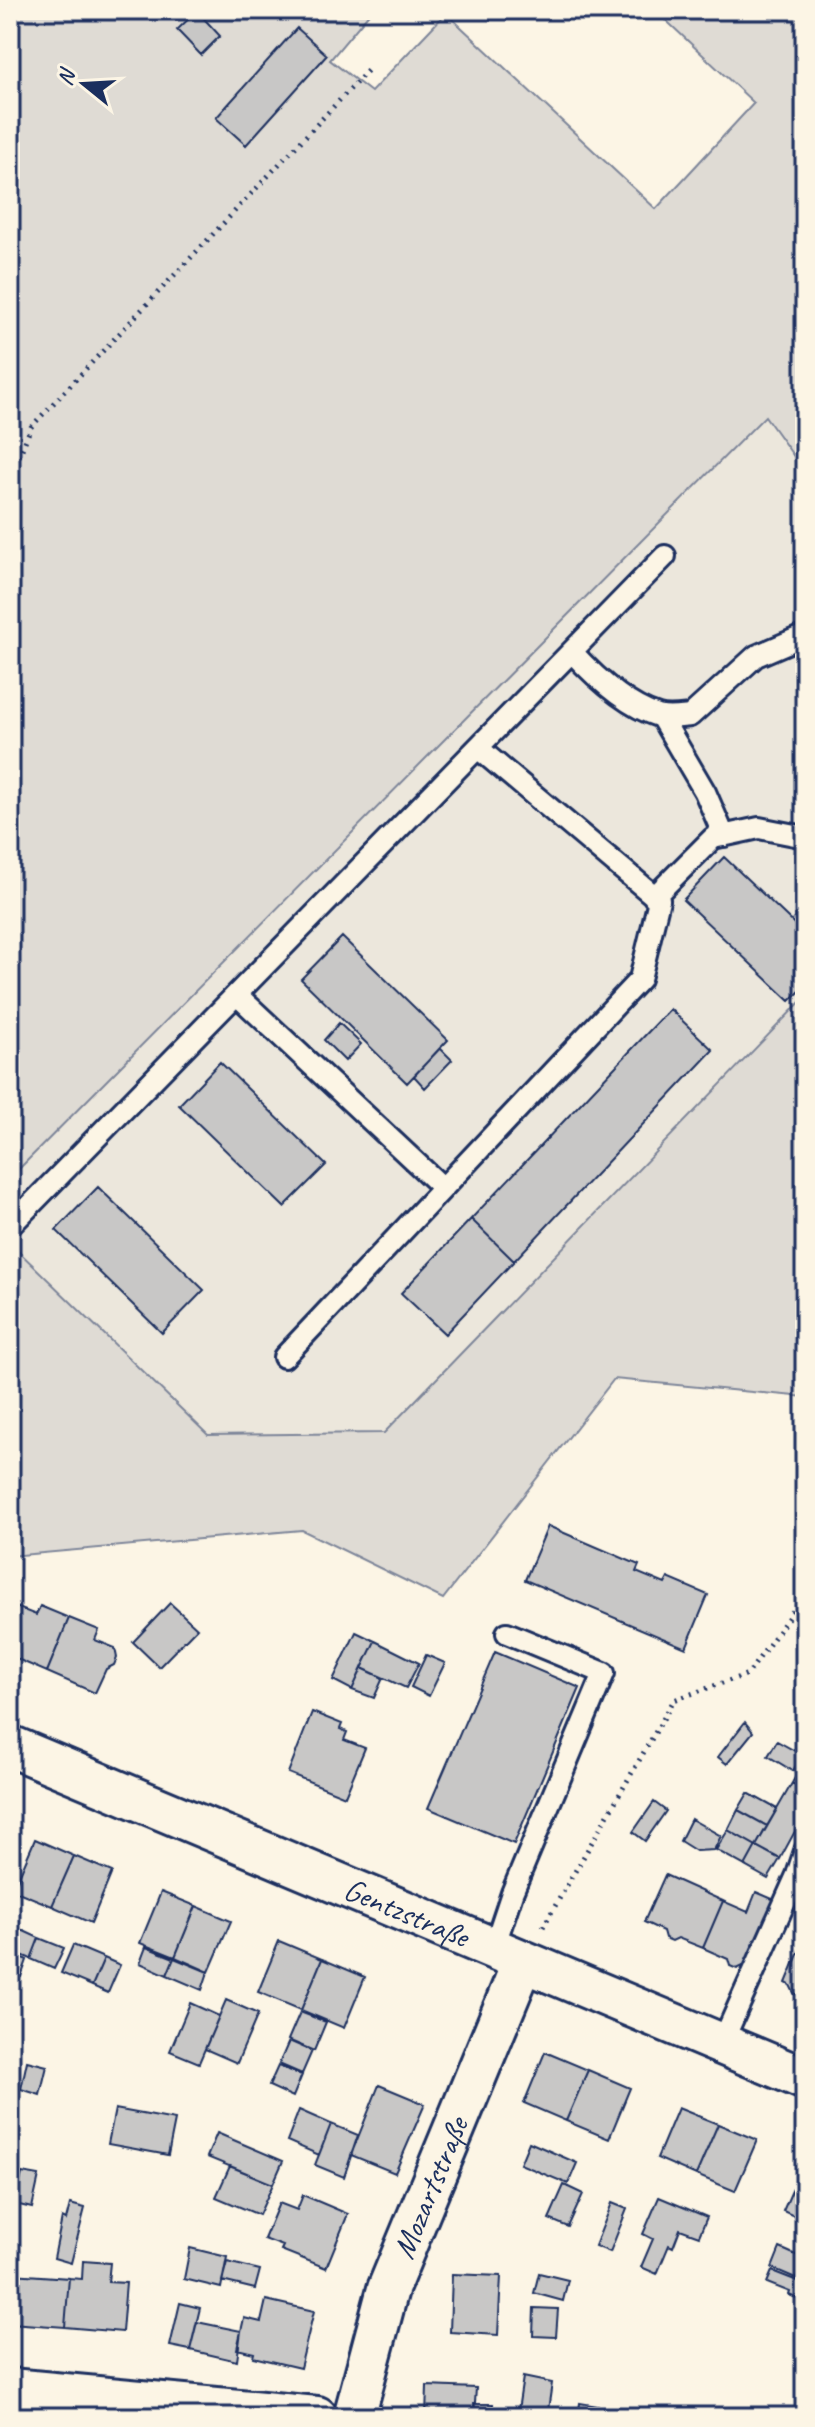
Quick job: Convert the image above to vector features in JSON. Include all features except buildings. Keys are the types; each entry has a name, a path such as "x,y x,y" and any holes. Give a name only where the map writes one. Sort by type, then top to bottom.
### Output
{"street":[{"name":"Gentzstraße","path":"10,1746 805,2079"},
{"name":"Mozartstraße","path":"354,2417 388,2289 508,1956"},
{"path":"10,2389 317,2417"}],"lane":[{"path":"10,1226 665,556"},
{"path":"572,652 589,670 636,706 661,717 690,716 756,656 805,635"},
{"path":"661,717 705,792 724,836"},
{"path":"284,1357 640,979 659,900 478,748"},
{"path":"654,897 713,838 759,828 805,837"},
{"path":"237,995 443,1188"},
{"path":"507,1633 604,1673 512,1893 508,1956"},
{"path":"722,2043 805,1851"}],"path":[{"path":"10,479 31,427 370,68"},
{"path":"508,1956 674,1700 748,1674 805,1594"}],"shaded area":[{"path":"10,10 372,10 330,60 371,92 446,13 656,209 754,103 655,10 805,10 805,472 765,416 10,1178"},
{"path":"766,416 805,472 805,997 384,1433 208,1435 10,1243 10,1178"},
{"path":"805,997 805,1397 614,1379 443,1599 302,1530 10,1556 10,1243 208,1435 384,1433"}]}
